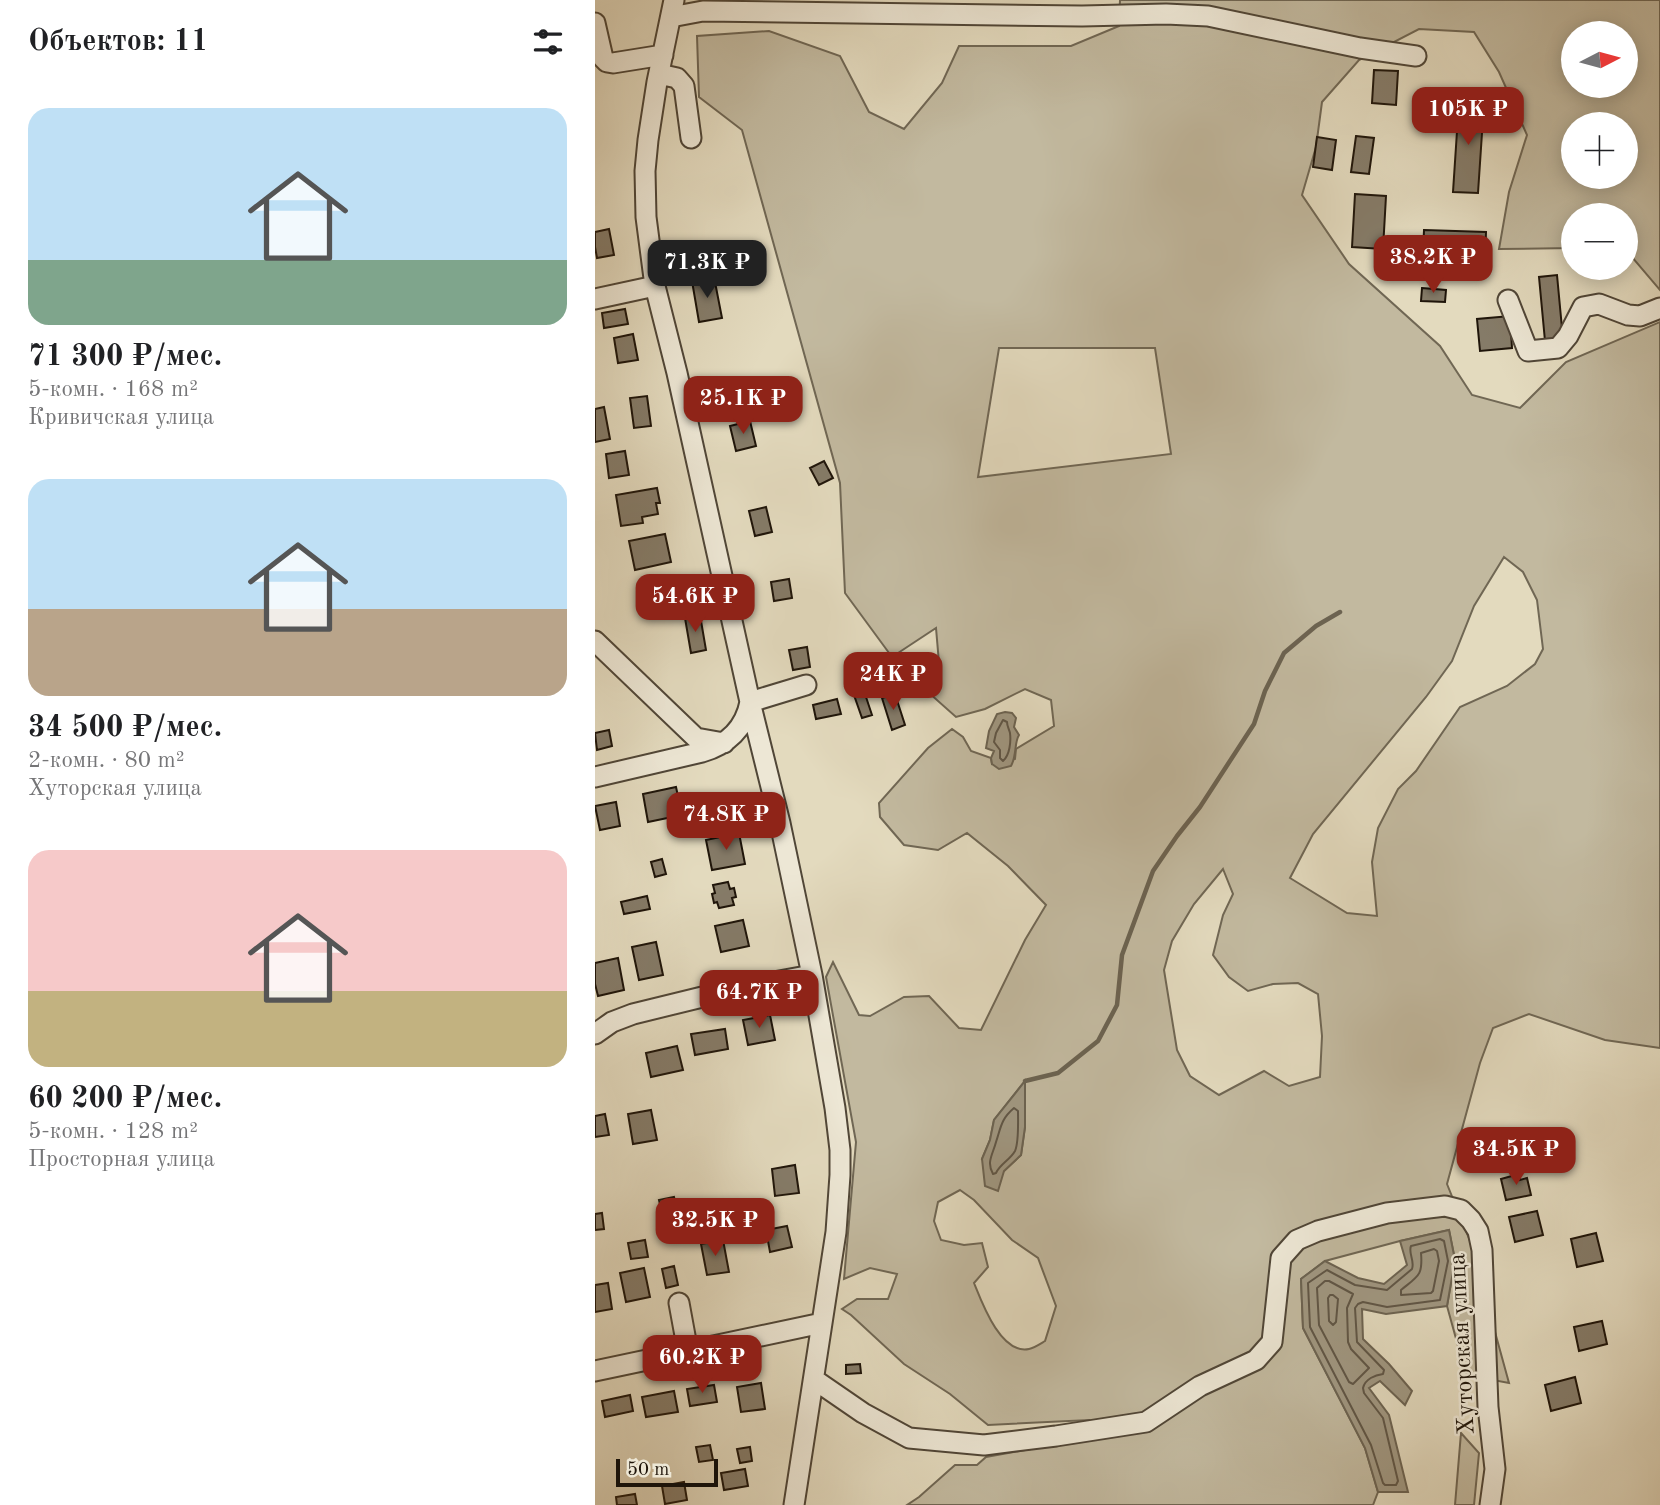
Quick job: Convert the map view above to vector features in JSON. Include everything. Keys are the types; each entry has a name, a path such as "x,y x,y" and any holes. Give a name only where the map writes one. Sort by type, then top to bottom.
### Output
{"street":[{"path":"794,1505 836,1232 840,1150 812,975 780,823 655,286 646,217 647,140 672,8 703,11 722,6 732,11 1044,8 1166,13 1208,16 1360,48 1416,56"},
{"path":"595,23 603,58 607,62 661,65 684,86 691,138"},
{"path":"595,299 655,286"},
{"path":"1508,300 1528,351 1558,348 1568,336 1583,307 1599,304 1628,315 1640,316 1660,308"},
{"path":"595,641 696,738 724,743"},
{"path":"750,702 806,685"},
{"path":"595,777 702,752 724,743 739,728 750,702"},
{"path":"595,1034 612,1022 633,1014 731,990 812,975"},
{"name":"Хуторская улица","path":"814,1380 863,1413 909,1438 984,1445 1146,1422 1200,1386 1257,1360 1272,1342 1281,1258 1297,1240 1318,1231 1387,1213 1445,1206 1461,1210 1471,1220 1478,1231 1482,1250 1488,1407 1495,1469 1490,1505"},
{"path":"679,1303 688,1352"},
{"path":"595,1371 822,1323"}],"shaded area":[{"path":"1120,0 1660,0 1660,290 1638,264 1638,203 1561,203 1561,248 1499,249 1509,192 1527,135 1499,72 1474,32 1419,29 1359,60 1322,102 1316,147 1302,195 1349,264 1440,346 1472,395 1520,408 1566,362 1660,322 1660,1048 1605,1040 1529,1014 1493,1028 1480,1063 1447,1184 1470,1241 1509,1383 1466,1375 1447,1306 1455,1260 1449,1230 1325,1261 1301,1279 1303,1328 1365,1448 1378,1492 1373,1505 907,1505 955,1465 977,1465 986,1457 1087,1439 1089,1420 988,1425 950,1394 904,1364 842,1309 857,1299 888,1299 897,1274 870,1268 844,1279 856,1142 826,977 833,962 859,1015 870,1016 904,997 929,996 959,1028 981,1030 1025,940 1046,905 1008,866 967,833 938,850 904,845 880,817 879,803 928,748 952,729 963,737 971,751 991,758 992,764 1015,759 1016,749 1054,726 1051,700 1025,689 985,709 956,717 929,693 939,663 936,628 892,657 845,593 840,483 742,130 699,97 697,36 769,31 840,56 869,112 904,129 942,83 959,46 1071,46 1119,26","holes":["999,348 1155,348 1171,454 978,477","1504,557 1523,572 1537,600 1543,649 1535,664 1507,686 1460,707 1416,771 1398,789 1378,828 1372,862 1377,916 1347,913 1290,878 1313,834 1426,697 1452,661 1474,606","1223,869 1233,894 1223,915 1213,955 1229,977 1248,991 1273,984 1298,983 1318,994 1322,1036 1320,1077 1289,1086 1264,1071 1219,1095 1190,1076 1177,1050 1164,970 1172,941 1194,904","1024,1082 1025,1127 1021,1155 1004,1171 982,1159 994,1120","960,1190 974,1200 1012,1240 1038,1258 1056,1306 1045,1341 1031,1348 1019,1349 1001,1336 974,1283 988,1267 982,1243 964,1245 941,1240 934,1221 938,1202"]},
{"path":"1461,1433 1479,1453 1474,1505 1455,1505"}],"water":[{"path":"1012,713 1016,718 1014,727 1019,735 1011,766 999,769 992,764 994,751 986,748 989,731 997,714"},
{"path":"1025,1081 1025,1127 1021,1155 1004,1171 998,1191 985,1186 982,1159 994,1120"},
{"path":"1449,1230 1455,1260 1447,1306 1386,1314 1362,1309 1363,1339 1412,1391 1405,1405 1380,1381 1369,1388 1389,1415 1408,1492 1378,1492 1365,1448 1303,1328 1301,1279 1325,1261 1358,1278 1384,1284 1407,1265 1400,1241"}],"building":[{"path":"1374,70 1398,71 1396,105 1372,103"},
{"path":"1459,101 1484,103 1478,193 1453,192"},
{"path":"1356,136 1374,138 1369,174 1351,172"},
{"path":"1317,137 1336,140 1332,170 1313,167"},
{"path":"1355,194 1386,196 1383,249 1352,247"},
{"path":"609,229 614,255 597,258 595,232"},
{"path":"1424,230 1486,232 1485,258 1423,255"},
{"path":"1557,275 1563,339 1545,341 1539,277"},
{"path":"714,277 722,318 699,322 692,281"},
{"path":"1422,288 1446,290 1445,302 1421,301"},
{"path":"625,309 628,324 604,328 602,313"},
{"path":"1510,316 1512,348 1480,351 1477,319"},
{"path":"633,334 638,360 618,363 614,338"},
{"path":"746,390 749,410 729,413 726,393"},
{"path":"647,396 651,426 634,428 630,398"},
{"path":"604,407 610,439 595,442 595,409"},
{"path":"750,421 756,446 736,451 730,426"},
{"path":"625,451 629,475 609,478 606,454"},
{"path":"824,461 833,478 819,485 810,468"},
{"path":"657,488 660,503 656,503 658,514 642,517 643,523 621,526 616,495"},
{"path":"766,507 772,532 755,536 749,511"},
{"path":"665,534 671,562 635,570 629,541"},
{"path":"789,579 792,598 774,601 771,582"},
{"path":"700,615 706,650 691,653 685,618"},
{"path":"807,647 810,667 793,670 789,650"},
{"path":"864,691 872,715 862,718 854,695"},
{"path":"895,694 905,725 892,730 882,698"},
{"path":"837,699 841,714 816,719 813,705"},
{"path":"609,730 612,746 597,750 595,733"},
{"path":"676,787 682,815 648,822 643,794"},
{"path":"616,802 620,826 600,830 595,806"},
{"path":"739,833 745,864 712,870 706,840"},
{"path":"662,859 666,874 655,877 651,862"},
{"path":"728,882 730,889 734,888 734,905 719,908 717,902 714,903 713,885"},
{"path":"647,896 650,909 624,914 621,902"},
{"path":"743,920 749,946 721,952 715,926"},
{"path":"656,942 663,975 639,980 632,947"},
{"path":"618,958 624,990 598,996 595,963"},
{"path":"770,1015 775,1040 748,1045 743,1020"},
{"path":"725,1029 728,1049 695,1055 691,1034"},
{"path":"677,1046 683,1070 651,1077 646,1053"},
{"path":"651,1110 657,1140 633,1144 628,1114"},
{"path":"605,1114 609,1135 595,1137 595,1116"},
{"path":"795,1165 799,1193 775,1196 772,1169"},
{"path":"1519,1174 1520,1180 1527,1178 1531,1195 1506,1200 1501,1179"},
{"path":"674,1197 678,1213 663,1217 659,1200"},
{"path":"1537,1211 1543,1235 1515,1242 1509,1217"},
{"path":"602,1213 604,1229 595,1230 595,1214"},
{"path":"744,1226 747,1238 731,1242 728,1230"},
{"path":"787,1226 792,1247 770,1252 766,1230"},
{"path":"1596,1233 1603,1261 1577,1267 1571,1239"},
{"path":"645,1240 648,1257 631,1259 628,1243"},
{"path":"723,1240 729,1272 707,1275 701,1244"},
{"path":"674,1266 678,1285 666,1288 662,1269"},
{"path":"644,1268 650,1297 626,1302 620,1273"},
{"path":"608,1283 612,1309 595,1312 595,1285"},
{"path":"1602,1321 1607,1344 1579,1351 1574,1327"},
{"path":"860,1364 861,1373 846,1374 846,1365"},
{"path":"1575,1377 1581,1403 1551,1411 1545,1385"},
{"path":"761,1383 765,1409 741,1412 737,1387"},
{"path":"714,1385 717,1402 690,1406 687,1389"},
{"path":"674,1391 678,1412 646,1417 642,1397"},
{"path":"630,1395 633,1411 605,1417 602,1401"},
{"path":"710,1445 713,1460 699,1462 696,1447"},
{"path":"750,1447 752,1461 740,1463 737,1449"},
{"path":"745,1469 748,1486 724,1490 721,1473"},
{"path":"684,1482 687,1500 665,1504 662,1486"},
{"path":"635,1494 637,1505 617,1505 616,1497"}],"waterway":[{"path":"1025,1081 1058,1073 1098,1041 1117,1005 1122,955 1153,871 1200,807 1254,724 1265,691 1284,653 1316,626 1340,612"}]}
